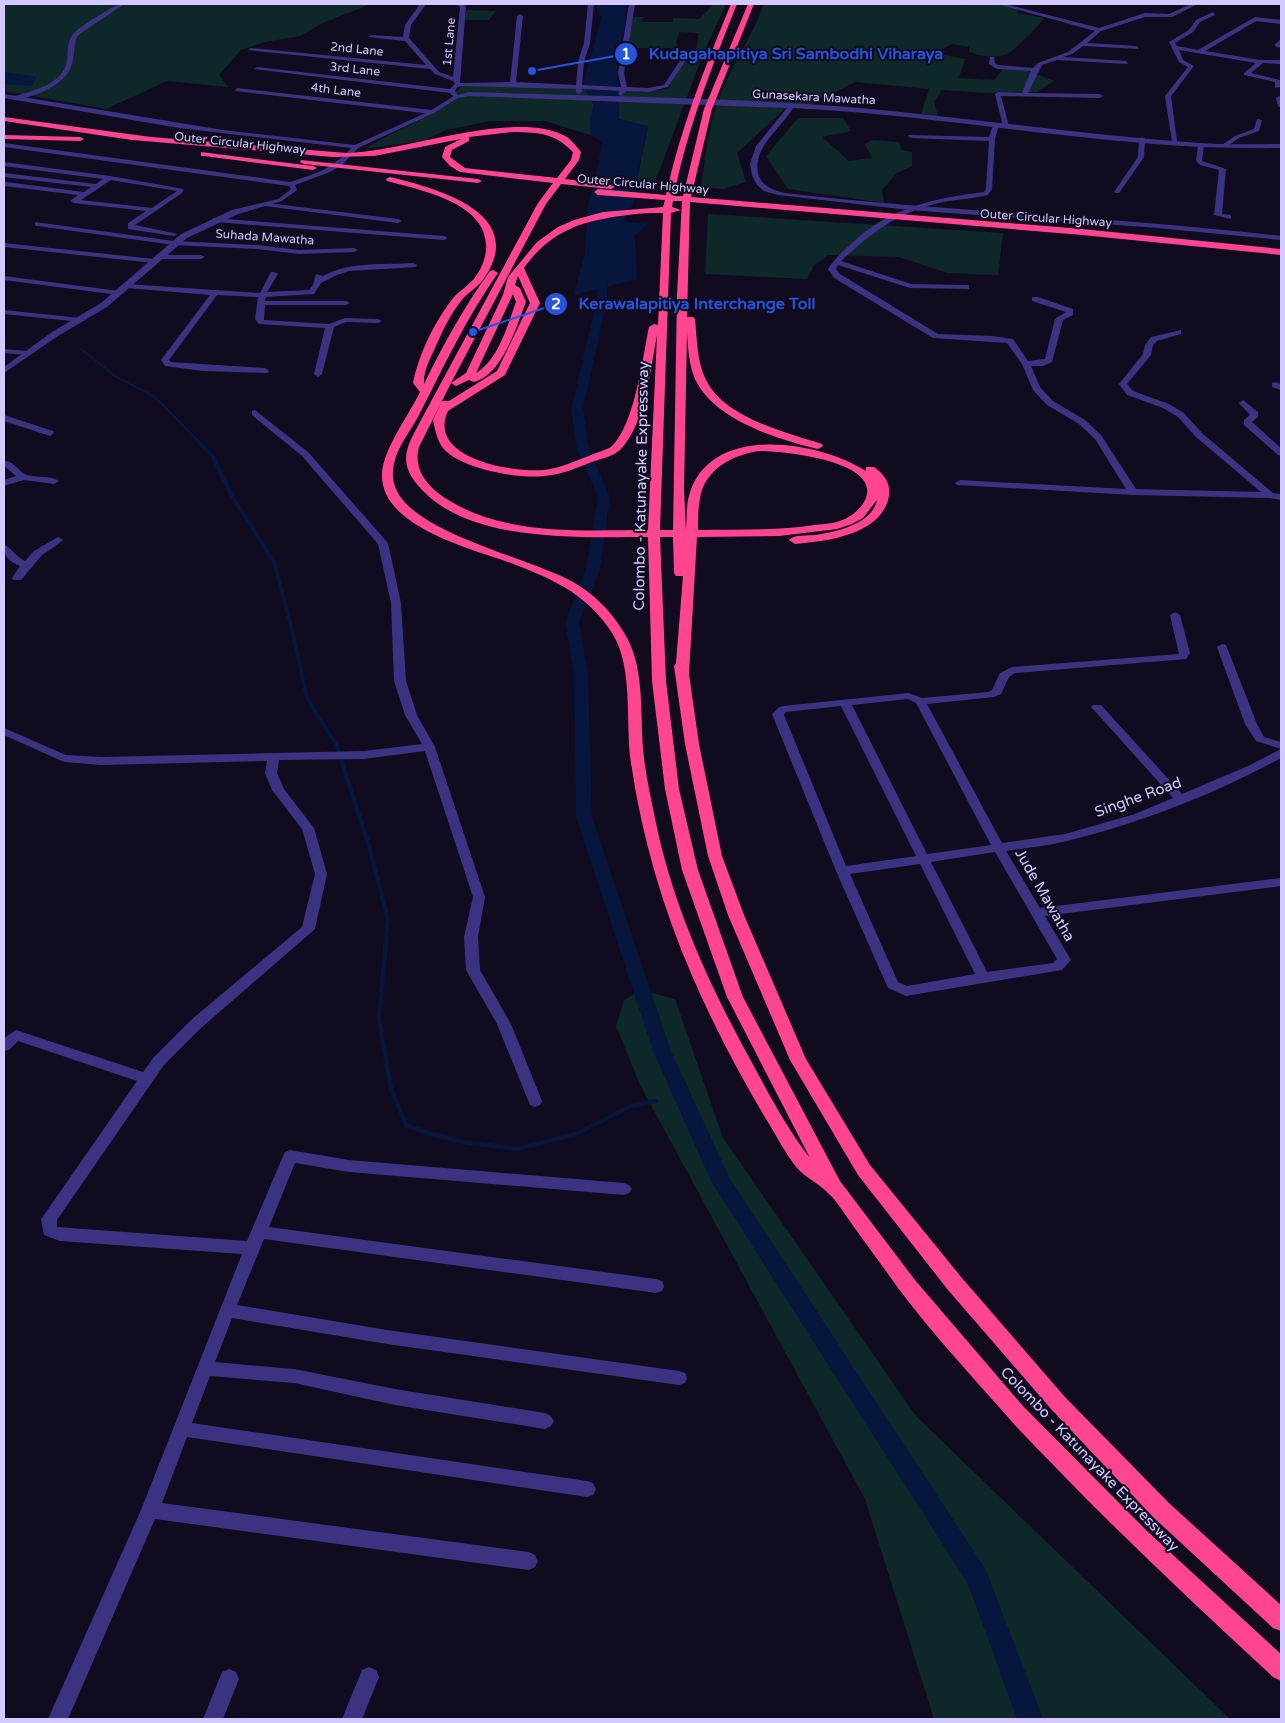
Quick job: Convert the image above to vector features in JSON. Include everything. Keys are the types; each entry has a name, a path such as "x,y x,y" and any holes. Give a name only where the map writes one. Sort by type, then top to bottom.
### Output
{"highway":[{"name":"Colombo - Katunayake Expressway","path":"734,4 707,70 678,156 667,210 663,286 654,533 659,681 672,789 690,870 735,997 834,1186 908,1286 1016,1412 1139,1538 1281,1669"},
{"name":"Colombo - Katunayake Expressway","path":"752,4 708,109 686,200 683,268 678,490 682,675 692,744 715,856 736,915 798,1060 864,1170 954,1284 1058,1403 1161,1510 1281,1620"},
{"path":"4,128 115,135 292,158 388,179 432,191 461,203 481,219 492,240 489,262 495,303 438,420 445,441 459,456 477,464 511,471 544,473 575,465 615,449 634,420 663,286"},
{"path":"4,128 70,135 169,150"},
{"name":"Outer Circular Highway","path":"4,128 53,135 70,135"},
{"name":"Outer Circular Highway","path":"4,128 608,193 1082,232 1281,252"},
{"path":"198,154 292,158 386,152 467,134 504,130 534,131 552,135 566,140 574,146 577,152 575,160 475,298 446,347 414,414 398,440 387,474 388,485 393,497 412,517 459,540 544,572 570,585 593,602 621,636 629,662 636,750 646,812 662,876 681,932 727,1034 766,1103 803,1162 834,1186"},
{"path":"611,187 481,173 463,170 452,164 446,157 448,149 457,143 473,137 519,133 543,136 565,145 569,152 569,158 536,197 492,275 404,448 404,464 408,478 416,492 431,506 507,534 544,539 779,541 817,539 845,533 873,516 884,498 884,485 876,472 846,454 760,426 725,407 710,396 700,379 695,358 683,268"},
{"name":"Outer Circular Highway","path":"292,158 611,187 1083,226 1281,246"},
{"path":"470,375 508,295 513,277 540,244 561,229 577,222 603,215 647,210 695,211"},
{"path":"714,211 956,223"},
{"path":"443,409 501,373 536,303 519,268"},
{"path":"452,391 486,379 500,363 528,303 519,268"},
{"path":"452,391 480,368 514,302 519,268"},
{"path":"420,401 431,362 463,305 475,290 492,275"},
{"path":"414,414 411,373 414,361 449,301 492,275"},
{"path":"452,391 490,368 521,302 515,288"},
{"path":"481,523 568,532 762,533 808,530 842,524 863,513 873,496 873,486 864,474 837,459 792,449 752,449 730,455 710,468 699,481 694,497 682,675"}],"street":[{"path":"14,98 39,90 57,80 67,70 70,59 70,44 75,36 122,4"},
{"path":"423,4 413,16 405,31 406,42 432,67"},
{"name":"1st Lane","path":"457,82 463,6 458,4"},
{"path":"578,93 581,62 587,43 592,4"},
{"path":"621,91 621,73 632,4"},
{"path":"1000,4 1098,30"},
{"path":"1024,94 1035,70 1040,64 1070,53 1098,30 1148,15 1170,16 1195,4"},
{"path":"1174,142 1168,96 1191,66 1181,62 1172,42 1191,31 1198,21 1213,14"},
{"path":"513,84 520,16"},
{"path":"1200,51 1255,19 1281,22"},
{"path":"371,37 406,39"},
{"path":"1281,41 1277,45 1281,46"},
{"path":"1081,44 1137,48"},
{"path":"1173,47 1261,62 1281,62"},
{"name":"2nd Lane","path":"251,50 432,67 437,73 457,82"},
{"path":"992,58 992,64 997,67 1035,70"},
{"path":"1052,59 1126,63"},
{"path":"454,94 457,82 587,86 621,91 648,90 666,86 683,60"},
{"path":"1261,62 1246,74 1278,81 1277,87"},
{"name":"3rd Lane","path":"256,69 454,94"},
{"name":"4th Lane","path":"237,90 432,112"},
{"name":"Gunasekara Mawatha","path":"356,146 432,112 454,94 476,93 846,109 1077,134 1201,145 1281,146"},
{"path":"1006,126 998,94 1100,96"},
{"path":"4,96 103,114 240,135 356,146"},
{"path":"1279,98 1281,106"},
{"path":"792,106 784,120 762,143 755,155 753,169 758,183 769,191 785,195 914,208 1199,228 1281,238"},
{"path":"1224,146 1237,137 1257,130 1259,120"},
{"path":"996,125 992,139 989,189 986,194 955,198 914,208 878,225 836,262 832,269 837,276 936,336 950,339 1000,339 1010,341 1026,364 1036,388 1050,403 1082,422 1098,437 1132,492"},
{"path":"911,136 992,139"},
{"path":"1117,192 1141,157 1142,139"},
{"path":"4,145 291,184 328,171 340,164 356,146"},
{"path":"1201,145 1199,161 1202,164 1223,169 1218,215 1228,217"},
{"path":"4,164 182,190 131,225 131,227 184,236"},
{"path":"4,175 96,186"},
{"path":"74,201 110,178"},
{"path":"4,184 84,194"},
{"path":"4,371 27,353 96,310 119,293 184,236 235,212 280,200 294,189 291,184"},
{"path":"4,192 152,210"},
{"path":"267,205 398,221"},
{"path":"216,220 444,238"},
{"name":"Suhada Mawatha","path":"38,224 174,243 257,247 298,252 354,250"},
{"path":"4,245 156,259 202,257"},
{"path":"836,262 910,286 966,288"},
{"path":"262,299 284,290 312,292 319,278 334,272 413,264"},
{"path":"274,274 262,299 259,319 262,322 330,326 345,320 378,321"},
{"path":"4,278 119,293"},
{"path":"126,286 215,293 262,299 346,303"},
{"path":"215,293 165,360 168,364 202,368 265,371"},
{"path":"1026,364 1043,363 1049,360 1059,319 1070,313 1066,309 1035,299"},
{"path":"4,312 80,320"},
{"path":"318,374 330,326"},
{"path":"1178,332 1154,339 1149,344 1147,355 1123,384 1130,393 1166,406 1181,415 1199,435 1270,495"},
{"path":"4,351 27,353"},
{"path":"1243,403 1255,414 1247,423 1281,453"},
{"path":"255,413 305,454 383,543 396,603 400,681 410,715 428,747 479,897 471,937 474,970 504,1024 535,1101"},
{"path":"4,418 50,433"},
{"path":"6,463 23,476 54,480"},
{"path":"4,484 23,476"},
{"path":"960,483 1132,492 1270,495 1281,497"},
{"path":"17,578 26,564 38,553 58,540"},
{"path":"4,548 13,559 26,564"},
{"path":"844,703 983,978 906,991 893,985 842,872 778,714 783,709 909,696 920,701 990,695 997,692 1004,675 1012,670 1182,657 1185,653 1174,615"},
{"path":"1222,647 1251,724 1260,739 1281,746"},
{"name":"Jude Mawatha","path":"920,701 998,847 1064,960 1057,967 983,978"},
{"path":"1097,707 1181,800"},
{"path":"4,731 64,758 101,760 364,755 428,747"},
{"name":"Singhe Road","path":"842,872 1065,838 1139,817 1252,769 1281,753"},
{"path":"253,1248 60,1235 50,1230 49,1219 159,1062 196,1024 308,929 321,874 308,828 278,790 271,773 274,757"},
{"path":"1038,913 1281,882"},
{"path":"4,1046 16,1035 147,1079"},
{"path":"58,1719 150,1510 227,1310 290,1156 349,1166 624,1189"},
{"path":"259,1232 656,1286"},
{"path":"227,1310 388,1337 679,1378"},
{"path":"205,1368 294,1376 394,1397 545,1422"},
{"path":"182,1429 587,1489"},
{"path":"150,1510 529,1561"},
{"path":"352,1719 369,1677"},
{"path":"213,1719 229,1679"}],"green space":[{"path":"4,4 371,4 325,22 300,36 265,42 241,50 219,75 228,87 167,81 106,109 4,91"},
{"path":"714,4 726,4 703,54 654,185 636,185 648,127 619,119 618,89 640,92 668,89 685,59 697,48 698,33 679,32 676,42 679,48 627,48 633,17 643,17 642,22 673,22 673,18 699,19"},
{"path":"764,4 1003,5 1018,10 1018,13 1044,18 1019,45 1004,55 990,57 969,52 969,47 952,44 934,53 965,59 959,78 994,80 1003,69 1029,71 1054,81 1037,92 986,93 942,90 934,102 938,116 921,114 929,89 855,82 808,106 790,104 737,153 746,182 723,189 701,187 709,133 718,101"},
{"path":"467,10 496,11 489,20 464,20"},
{"path":"462,86 584,87 594,105 590,119 590,135 545,121 490,121 446,130 425,140 365,149 458,98 456,92"},
{"path":"798,118 843,118 851,131 822,137 849,161 872,158 865,144 872,140 899,142 902,150 912,152 912,166 897,173 882,190 884,203 788,189 766,156"},
{"path":"708,214 1003,233 998,275 947,273 899,257 828,255 814,265 807,279 705,274"},
{"path":"641,990 675,999 723,1138 916,1416 1230,1719 934,1719 865,1499 640,1085 616,1026 624,1000"}],"water":[{"path":"626,4 625,26 617,58 619,119 648,126 633,204 623,221 648,224 635,235 637,279 574,295 585,253 588,207 603,142 590,135 590,119 594,105 583,85 601,18 596,5"},
{"path":"4,72 37,77 32,86 4,84"}],"waterway":[{"path":"604,265 601,305 577,409 583,450 604,497 593,569 572,622 581,674 584,817 662,1051 721,1181 978,1578 1030,1719"},
{"path":"81,349 115,376 155,397 198,441"},
{"path":"197,440 213,457 233,498 274,562 291,625 307,698 337,746 343,764"},
{"path":"342,763 366,836 388,919 379,1019 391,1089 407,1126 456,1141 518,1149 576,1134 629,1107 655,1101"}],"place":[{"name":"Kudagahapitiya Sri Sambodhi Viharaya","path":"532,71"},
{"name":"Kerawalapitiya Interchange Toll","path":"473,332"}]}
